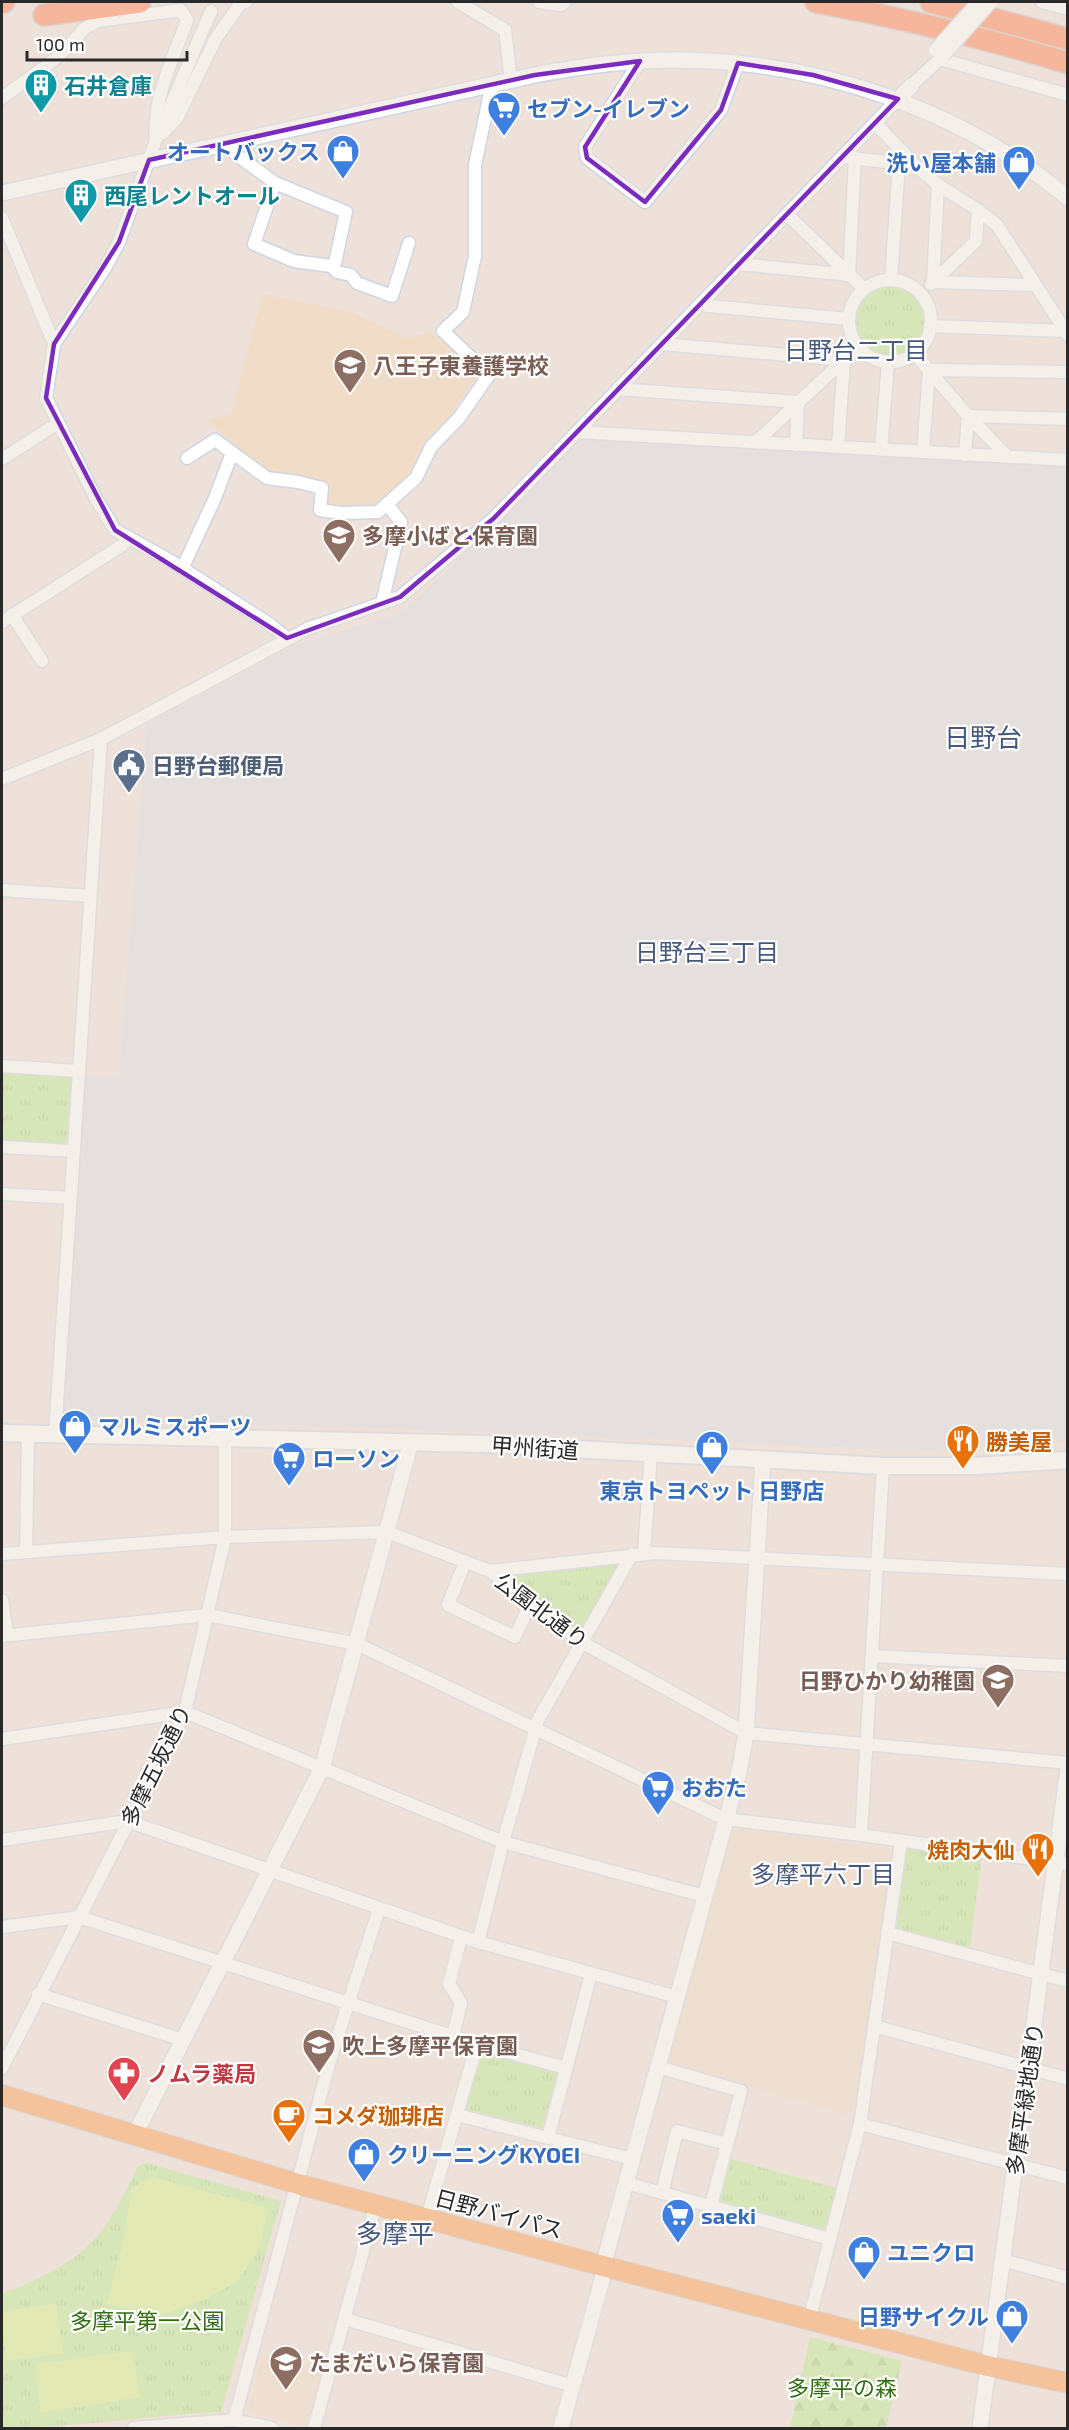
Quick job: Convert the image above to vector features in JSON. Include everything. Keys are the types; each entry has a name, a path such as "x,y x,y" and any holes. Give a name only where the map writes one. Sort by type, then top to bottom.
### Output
{"highway":[{"path":"44,15 140,2"},
{"path":"816,2 886,15 965,34 1068,63"},
{"path":"932,2 1068,39"},
{"name":"日野バイパス","path":"2,2095 298,2184 809,2320 988,2366 1068,2383"},
{"name":"日野バイパス","path":"988,2366 1068,2393"}],"main road":[{"name":"甲州街道","path":"2,1434 483,1444 883,1466 977,1466 1068,1460"}],"street":[{"path":"156,140 177,118 216,38 241,3 246,2"},
{"path":"458,2 505,30 511,80"},
{"path":"539,2 561,5 565,2"},
{"path":"940,54 978,2"},
{"path":"2,779 101,739 287,638 400,597 494,519 991,2"},
{"path":"1042,2 1068,9"},
{"path":"2,98 59,56 85,28 98,21 181,10 187,20 157,111 156,140"},
{"path":"211,11 156,140 131,213 114,251 54,344 46,398 111,526 268,623 287,638"},
{"path":"940,54 1068,95"},
{"path":"2,194 511,80 585,66 675,60 738,63 813,75 898,99 989,144 1047,181 1068,198"},
{"path":"640,61 585,147 587,158 645,202 721,110 738,63"},
{"path":"187,458 215,440 267,478 298,482 322,489 320,510 341,513 378,512 416,478 431,447 459,418 489,375 443,331 464,312 475,256 475,165 492,84"},
{"path":"875,123 914,164 938,185 997,225 1010,242 1034,285 1066,333"},
{"path":"222,144 275,183 346,212 335,263 331,266"},
{"path":"842,157 914,164"},
{"path":"849,275 855,159"},
{"path":"891,280 899,163"},
{"path":"275,183 254,244 294,261 331,266 337,272 351,275 357,283 392,296 409,243"},
{"path":"933,282 938,185"},
{"path":"920,294 976,241 978,210"},
{"path":"787,214 864,289"},
{"path":"2,218 54,344"},
{"path":"739,264 849,275"},
{"path":"891,280 905,283 920,294 928,308 930,326 926,340 915,354 888,362 867,356 858,347 849,329 848,319 855,299 864,289 875,282 891,280"},
{"path":"933,282 1034,285"},
{"path":"699,305 848,319"},
{"path":"930,326 1066,333"},
{"path":"662,344 844,360"},
{"path":"756,442 858,347"},
{"path":"915,354 968,416 1008,457"},
{"path":"838,447 844,360"},
{"path":"881,450 888,362"},
{"path":"929,370 1068,372"},
{"path":"923,452 929,370"},
{"path":"618,389 798,402"},
{"path":"796,445 798,402"},
{"path":"968,416 1068,418"},
{"path":"965,455 968,416"},
{"path":"2,459 58,423"},
{"path":"577,432 1068,460"},
{"path":"182,569 215,498 231,453"},
{"path":"382,603 401,522 387,504"},
{"path":"42,661 7,619 124,544 127,538"},
{"path":"55,1435 101,739"},
{"path":"2,890 90,896"},
{"path":"2,1066 78,1071"},
{"path":"2,1147 73,1151"},
{"path":"2,1194 70,1198"},
{"path":"26,1551 28,1434"},
{"name":"多摩五坂通り","path":"2,2068 38,1994 185,1712 225,1537 225,1438"},
{"path":"135,2134 322,1768 411,1442"},
{"path":"478,1942 503,1842 536,1727 583,1643 638,1554 651,1454"},
{"path":"561,2428 602,2280 603,2266 739,1773 746,1733 763,1460"},
{"path":"861,1835 883,1466"},
{"name":"公園北通り","path":"2,1554 225,1537 387,1532 490,1571 583,1643 746,1733 1068,1763"},
{"path":"490,1571 638,1554 756,1557 1068,1574"},
{"path":"465,1562 448,1605 516,1637 531,1602"},
{"path":"2,1600 4,1635 207,1615 357,1644 536,1727 725,1819 901,1840 1061,1863"},
{"path":"872,1656 1068,1666"},
{"path":"2,1739 185,1712 503,1842 704,1896"},
{"name":"多摩平緑地通り","path":"980,2428 1041,1974 1061,1863 1068,1769"},
{"path":"2,1840 128,1821 461,1937 677,1997"},
{"path":"809,2320 860,2124 901,1840"},
{"path":"234,2420 347,2002 379,1909"},
{"path":"2,1927 79,1917 477,2044 566,2068"},
{"path":"887,1932 1068,1981"},
{"path":"453,2036 461,2003 449,1983 461,1937"},
{"path":"548,2138 591,1974"},
{"path":"38,1994 183,2040"},
{"path":"874,2026 1068,2079"},
{"path":"427,2218 477,2044"},
{"path":"658,2067 741,2091 711,2206"},
{"path":"457,2115 633,2159"},
{"path":"860,2124 1068,2178"},
{"path":"662,2193 677,2131 727,2144"},
{"path":"626,2183 830,2239"},
{"path":"314,2428 376,2204"},
{"path":"1002,2260 1068,2278"},
{"path":"345,2319 573,2386"},
{"path":"134,2428 234,2420 272,2428"}],"highlighted area":[{"path":"640,61 585,147 587,158 645,202 721,110 738,63 813,75 898,99 494,518 400,597 287,638 115,530 46,398 54,344 119,242 149,160 535,75"}],"shaded area":[{"name":"八王子東養護学校","path":"263,294 351,312 407,338 431,332 478,373 450,416 424,443 411,475 377,508 325,505 329,483 271,472 237,448 206,419 231,415"},
{"path":"580,438 1067,467 1067,1443 985,1443 936,1451 366,1427 59,1420 81,1076 119,1077 147,724 296,645 402,613"},
{"path":"737,1828 887,1848 892,1856 857,2113 850,2115 665,2063 729,1833"},
{"name":"たまだいら保育園","path":"262,2354 324,2369 308,2428 248,2412"}],"green space":[{"path":"891,285 911,291 921,301 927,321 921,341 911,351 891,357 871,351 861,341 855,321 861,301 871,291"},
{"path":"2,1066 72,1071 66,1150 2,1147"},
{"path":"620,1561 581,1633 502,1573"},
{"path":"906,1849 981,1859 970,1950 896,1934"},
{"path":"480,2051 558,2072 542,2128 463,2109"},
{"path":"724,2157 843,2190 830,2239 711,2206"},
{"name":"多摩平第一公園","path":"147,2163 281,2201 221,2412 57,2426 2,2428 2,2294 54,2270 89,2245 110,2218 138,2166"},
{"path":"152,2177 268,2208 260,2247 237,2282 205,2299 160,2316 107,2304 124,2238 132,2188"},
{"path":"56,2303 63,2353 6,2361 2,2312"},
{"name":"多摩平の森","path":"810,2337 902,2361 886,2428 790,2428"},
{"path":"132,2351 140,2397 40,2413 36,2364"}],"place":[{"name":"石井倉庫","path":"41,114"},
{"name":"セブン-イレブン","path":"504,137"},
{"name":"オートバックス","path":"343,180"},
{"name":"洗い屋本舗","path":"1019,191"},
{"name":"西尾レントオール","path":"81,224"},
{"name":"八王子東養護学校","path":"350,394"},
{"name":"多摩小ばと保育園","path":"339,564"},
{"name":"日野台郵便局","path":"129,794"},
{"name":"マルミスポーツ","path":"75,1455"},
{"name":"勝美屋","path":"963,1470"},
{"name":"東京トヨペット 日野店","path":"712,1476"},
{"name":"ローソン","path":"289,1487"},
{"name":"日野ひかり幼稚園","path":"998,1709"},
{"name":"おおた","path":"658,1816"},
{"name":"焼肉大仙","path":"1038,1878"},
{"name":"吹上多摩平保育園","path":"319,2074"},
{"name":"ノムラ薬局","path":"124,2102"},
{"name":"コメダ珈琲店","path":"289,2144"},
{"name":"クリーニングKYOEI","path":"364,2183"},
{"name":"saeki","path":"678,2244"},
{"name":"ユニクロ","path":"864,2281"},
{"name":"日野サイクル","path":"1012,2345"},
{"name":"たまだいら保育園","path":"286,2391"}],"district":[{"name":"日野台二丁目","path":"856,349"},
{"name":"日野台","path":"983,736"},
{"name":"日野台三丁目","path":"707,951"},
{"name":"多摩平六丁目","path":"823,1873"},
{"name":"多摩平","path":"395,2232"}]}
